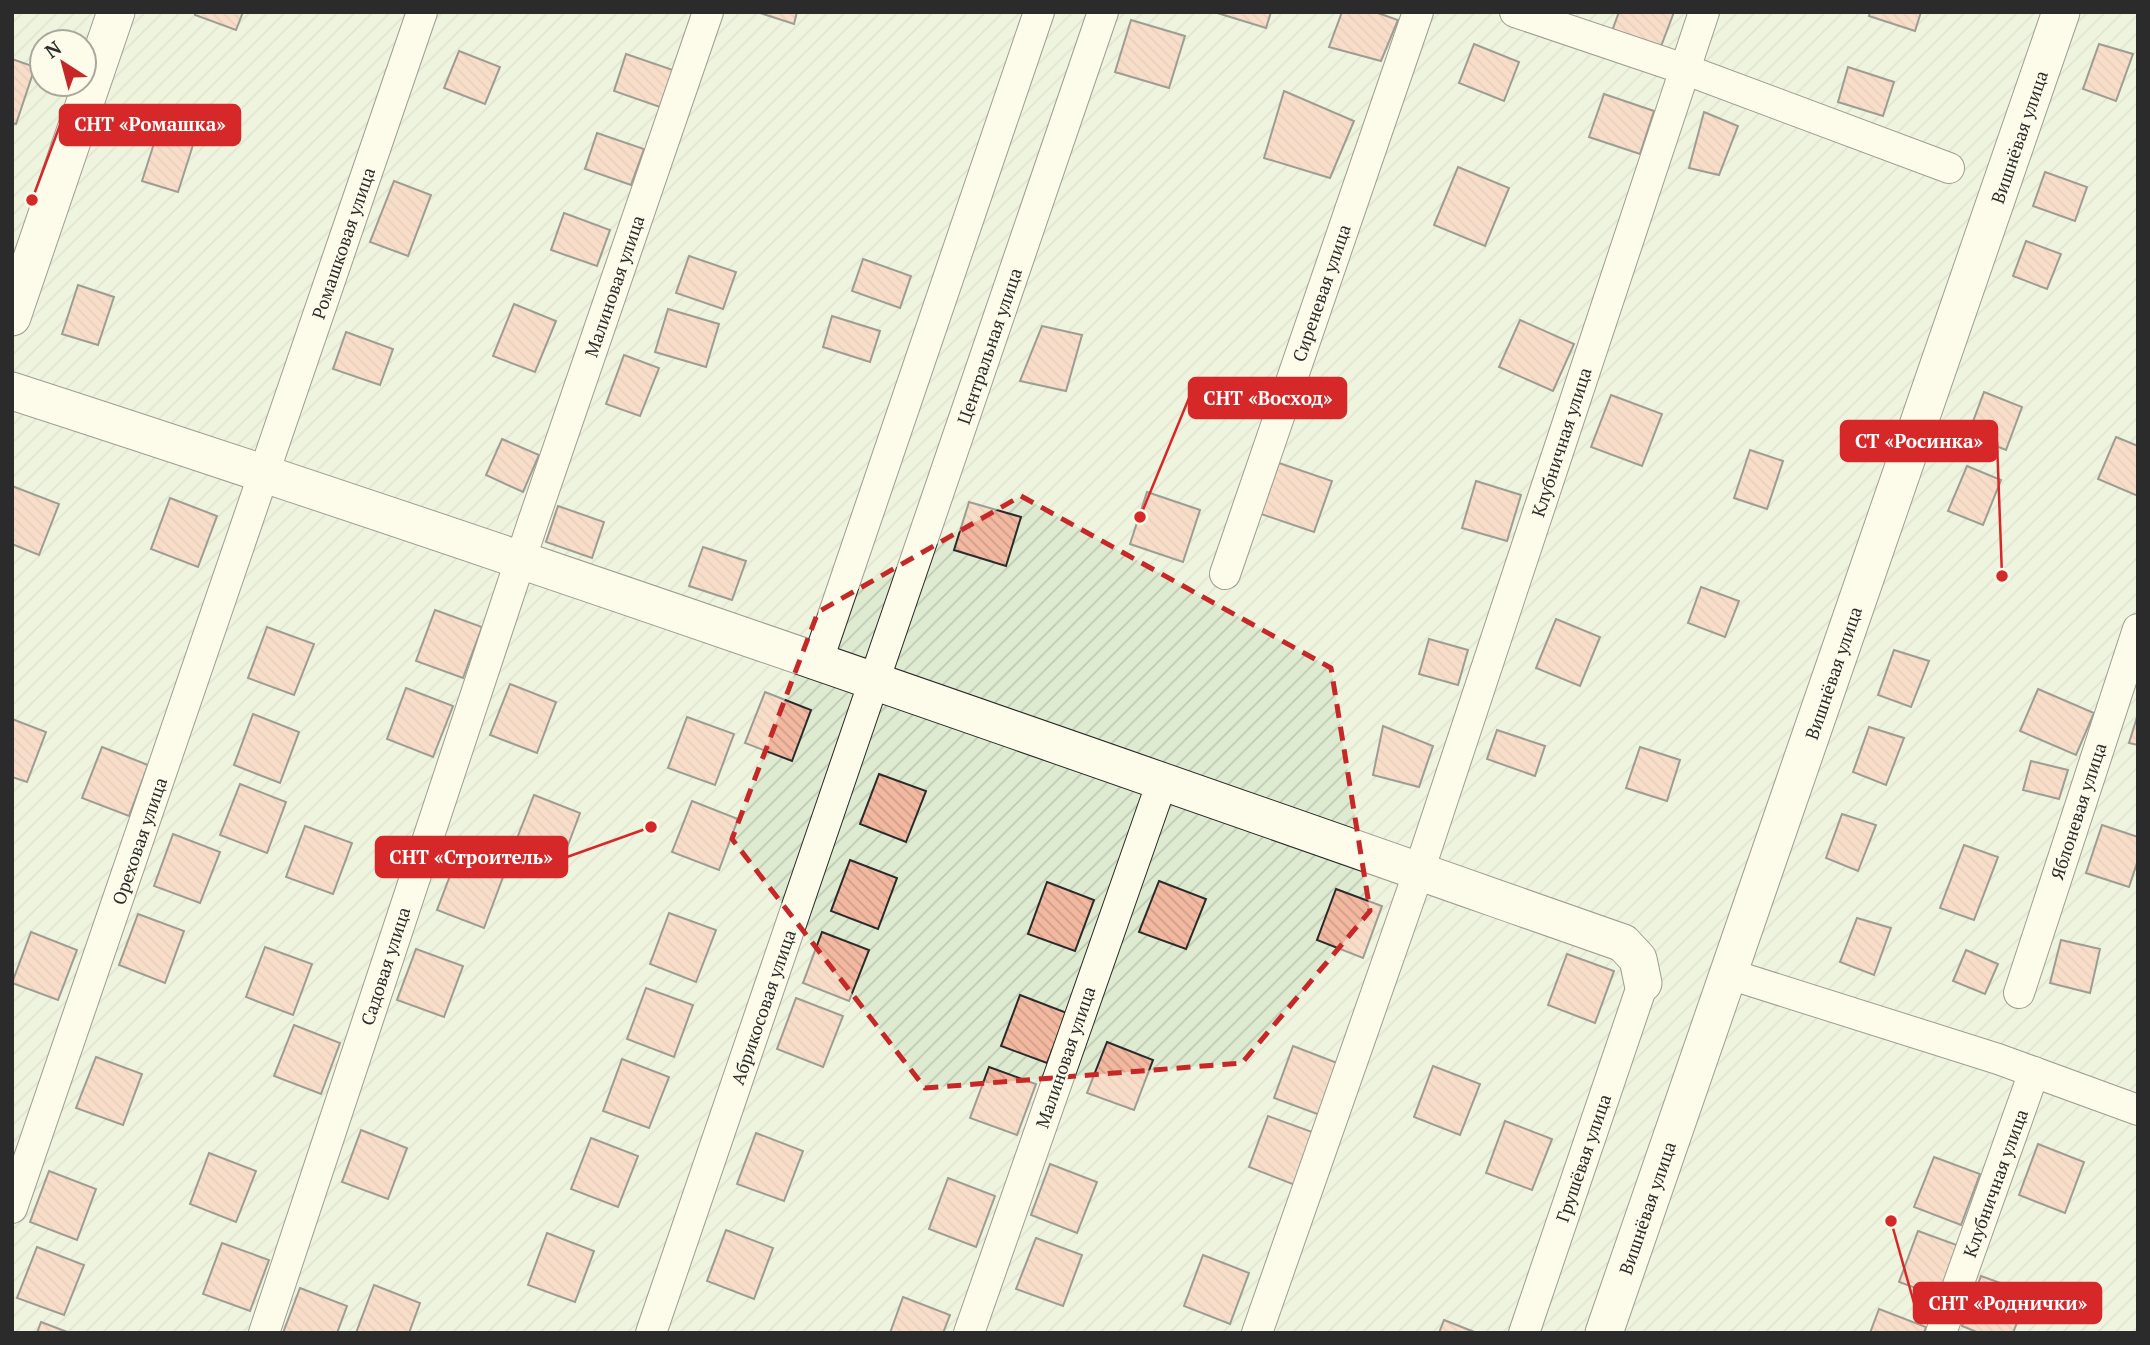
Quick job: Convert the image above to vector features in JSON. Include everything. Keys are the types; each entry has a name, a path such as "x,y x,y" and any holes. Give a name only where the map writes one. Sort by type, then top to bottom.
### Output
{"street":[{"path":"12,317 116,12"},
{"name":"Ромашковая улица","path":"265,473 422,12"},
{"name":"Малиновая улица","path":"520,560 708,12"},
{"path":"818,660 1039,12"},
{"name":"Центральная улица","path":"876,680 1103,12"},
{"name":"Сиреневая улица","path":"1225,574 1418,12"},
{"path":"1516,12 1684,69 1950,168"},
{"name":"Клубничная улица","path":"1419,872 1704,12"},
{"name":"Вишнёвая улица","path":"1604,1333 2061,12"},
{"path":"12,391 265,473 818,660 1623,943 1638,959 1643,982"},
{"name":"Ореховая улица","path":"12,1208 265,473"},
{"name":"Садовая улица","path":"264,1333 520,560"},
{"name":"Яблоневая улица","path":"2019,993 2138,629"},
{"name":"Абрикосовая улица","path":"651,1333 876,680"},
{"name":"Малиновая улица","path":"969,1333 1162,782"},
{"path":"1257,1333 1419,872"},
{"path":"1729,974 2034,1072 2138,1110"},
{"name":"Грушёвая улица","path":"1524,1333 1643,982"},
{"name":"Клубничная улица","path":"1941,1333 2034,1072"}],"highlighted area":[{"path":"1021,496 1331,668 1370,911 1242,1063 925,1088 732,839 818,612"}],"green space":[{"path":"12,12 2138,12 2138,1333 12,1333"}],"building":[{"path":"196,12 243,12 236,30 195,15"},
{"path":"757,12 797,12 794,24"},
{"path":"1214,12 1271,12 1266,28"},
{"path":"1342,12 1375,12 1398,20 1381,61 1329,47"},
{"path":"1619,12 1674,12 1660,49 1612,31"},
{"path":"1870,12 1921,12 1915,31 1869,16"},
{"path":"1131,20 1185,36 1169,88 1115,72"},
{"path":"1474,44 1519,62 1504,101 1459,83"},
{"path":"2099,44 2133,54 2116,101 2083,89"},
{"path":"459,51 500,67 485,104 444,88"},
{"path":"626,54 673,70 660,107 614,91"},
{"path":"12,59 28,65 28,88 16,124 12,123"},
{"path":"1848,67 1894,82 1883,116 1838,102"},
{"path":"1284,91 1354,121 1330,178 1264,158"},
{"path":"1604,94 1654,111 1640,154 1589,137"},
{"path":"1704,112 1738,126 1719,175 1689,168"},
{"path":"597,133 644,149 631,185 585,169"},
{"path":"157,134 193,145 178,192 142,181"},
{"path":"1458,167 1509,188 1485,246 1434,225"},
{"path":"2045,172 2087,187 2075,221 2033,206"},
{"path":"394,181 431,195 408,256 370,242"},
{"path":"564,213 610,230 597,266 551,250"},
{"path":"2026,241 2061,254 2047,289 2013,276"},
{"path":"689,256 736,272 723,309 676,293"},
{"path":"863,259 911,276 900,308 852,291"},
{"path":"78,285 114,297 98,345 62,334"},
{"path":"514,304 556,321 535,372 493,356"},
{"path":"668,309 719,324 706,367 655,352"},
{"path":"832,316 880,331 870,362 823,347"},
{"path":"1520,320 1574,344 1553,391 1499,367"},
{"path":"1042,326 1082,335 1066,391 1020,381"},
{"path":"346,332 393,349 380,385 333,369"},
{"path":"624,355 659,368 640,416 606,404"},
{"path":"1984,392 2022,407 2006,450 1968,435"},
{"path":"1611,395 1662,414 1642,466 1591,447"},
{"path":"2116,437 2138,446 2138,496 2098,479"},
{"path":"502,439 539,455 523,492 486,475"},
{"path":"1750,450 1783,461 1767,509 1734,498"},
{"path":"1279,463 1332,481 1314,532 1261,514"},
{"path":"1967,466 2001,480 1983,525 1948,511"},
{"path":"1476,481 1521,495 1507,541 1462,528"},
{"path":"12,486 59,504 39,555 12,544"},
{"path":"1147,492 1200,510 1183,562 1130,544"},
{"path":"170,498 217,516 198,567 151,549"},
{"path":"969,502 1021,517 1006,566 954,550"},
{"path":"558,506 604,522 592,558 546,542"},
{"path":"703,547 746,561 732,600 689,586"},
{"path":"1701,587 1739,601 1725,637 1688,623"},
{"path":"435,610 482,627 463,678 416,661"},
{"path":"1556,619 1600,637 1580,686 1536,668"},
{"path":"267,627 314,644 294,695 248,678"},
{"path":"1429,639 1468,650 1458,685 1419,674"},
{"path":"1894,650 1929,661 1911,707 1878,695"},
{"path":"510,684 556,702 537,753 490,735"},
{"path":"406,688 453,706 433,757 387,739"},
{"path":"2038,689 2094,713 2076,755 2020,731"},
{"path":"765,692 811,710 792,761 745,743"},
{"path":"253,714 299,732 280,783 234,765"},
{"path":"2138,714 2138,745 2129,743"},
{"path":"687,717 734,734 715,785 668,768"},
{"path":"12,719 46,732 27,782 12,777"},
{"path":"1383,726 1433,746 1419,787 1373,775"},
{"path":"1869,727 1904,738 1886,785 1853,772"},
{"path":"1497,730 1545,746 1535,776 1487,759"},
{"path":"102,747 148,765 129,816 82,798"},
{"path":"1640,747 1680,760 1667,801 1626,788"},
{"path":"2031,761 2068,770 2059,799 2023,790"},
{"path":"879,774 926,791 906,842 860,824"},
{"path":"240,784 286,802 267,853 220,835"},
{"path":"534,795 580,813 561,864 514,846"},
{"path":"692,801 738,819 719,870 672,852"},
{"path":"1842,814 1876,825 1858,871 1826,858"},
{"path":"2102,825 2138,837 2138,860 2129,887 2086,873"},
{"path":"305,826 352,843 333,894 286,877"},
{"path":"173,834 220,852 200,903 154,886"},
{"path":"1964,845 1998,857 1974,920 1940,908"},
{"path":"456,860 503,877 484,928 437,910"},
{"path":"850,860 897,878 878,929 831,911"},
{"path":"1159,881 1206,899 1186,949 1139,932"},
{"path":"1047,882 1094,900 1075,951 1028,934"},
{"path":"1336,889 1382,906 1363,958 1317,940"},
{"path":"669,913 716,930 696,982 650,964"},
{"path":"138,914 184,931 165,983 119,965"},
{"path":"1857,918 1891,928 1874,975 1840,962"},
{"path":"31,932 77,950 58,1000 12,983"},
{"path":"822,932 869,950 849,1001 803,983"},
{"path":"2061,940 2100,949 2090,993 2050,983"},
{"path":"265,947 312,964 293,1015 246,997"},
{"path":"416,949 463,966 444,1017 397,1000"},
{"path":"1966,950 1998,964 1985,994 1953,981"},
{"path":"1567,954 1614,971 1595,1023 1548,1005"},
{"path":"646,988 693,1005 674,1057 627,1039"},
{"path":"1020,995 1067,1013 1047,1063 1001,1046"},
{"path":"796,998 843,1016 823,1067 777,1049"},
{"path":"294,1025 340,1043 321,1094 274,1076"},
{"path":"1107,1042 1153,1060 1134,1110 1087,1093"},
{"path":"1293,1046 1340,1064 1320,1115 1274,1098"},
{"path":"96,1057 142,1074 123,1125 76,1108"},
{"path":"622,1059 669,1077 649,1128 603,1111"},
{"path":"1433,1066 1480,1084 1460,1135 1414,1117"},
{"path":"989,1067 1036,1084 1017,1135 970,1118"},
{"path":"1268,1116 1315,1133 1295,1185 1249,1167"},
{"path":"1505,1121 1552,1139 1532,1190 1486,1173"},
{"path":"361,1130 407,1148 388,1199 342,1182"},
{"path":"756,1133 803,1151 784,1201 737,1184"},
{"path":"591,1138 638,1156 618,1207 571,1189"},
{"path":"2038,1144 2084,1162 2065,1213 2019,1195"},
{"path":"209,1153 256,1171 236,1222 190,1204"},
{"path":"1934,1157 1980,1174 1961,1225 1914,1207"},
{"path":"1050,1164 1097,1182 1077,1233 1031,1215"},
{"path":"49,1171 96,1189 77,1240 30,1222"},
{"path":"948,1178 995,1196 976,1247 929,1229"},
{"path":"726,1230 773,1248 754,1299 707,1281"},
{"path":"1918,1231 1965,1248 1946,1299 1899,1282"},
{"path":"547,1233 594,1251 575,1302 528,1285"},
{"path":"1036,1238 1082,1255 1063,1306 1016,1289"},
{"path":"222,1243 269,1260 250,1311 203,1294"},
{"path":"37,1247 84,1265 64,1315 17,1298"},
{"path":"1203,1255 1249,1273 1230,1324 1184,1306"},
{"path":"1981,1276 2028,1293 2013,1333 1979,1333 1962,1326"},
{"path":"374,1285 420,1303 409,1333 356,1333"},
{"path":"300,1288 347,1306 337,1333 283,1333"},
{"path":"903,1297 950,1315 943,1333 890,1333"},
{"path":"1879,1309 1926,1327 1924,1333 1870,1333"},
{"path":"1444,1320 1477,1333 1439,1333"},
{"path":"41,1322 70,1333 37,1333"}],"place":[{"name":"СНТ «Ромашка»","path":"32,200"},
{"name":"СНТ «Восход»","path":"1140,517"},
{"name":"СТ «Росинка»","path":"2002,576"},
{"name":"СНТ «Строитель»","path":"651,827"},
{"name":"СНТ «Роднички»","path":"1891,1221"}]}
